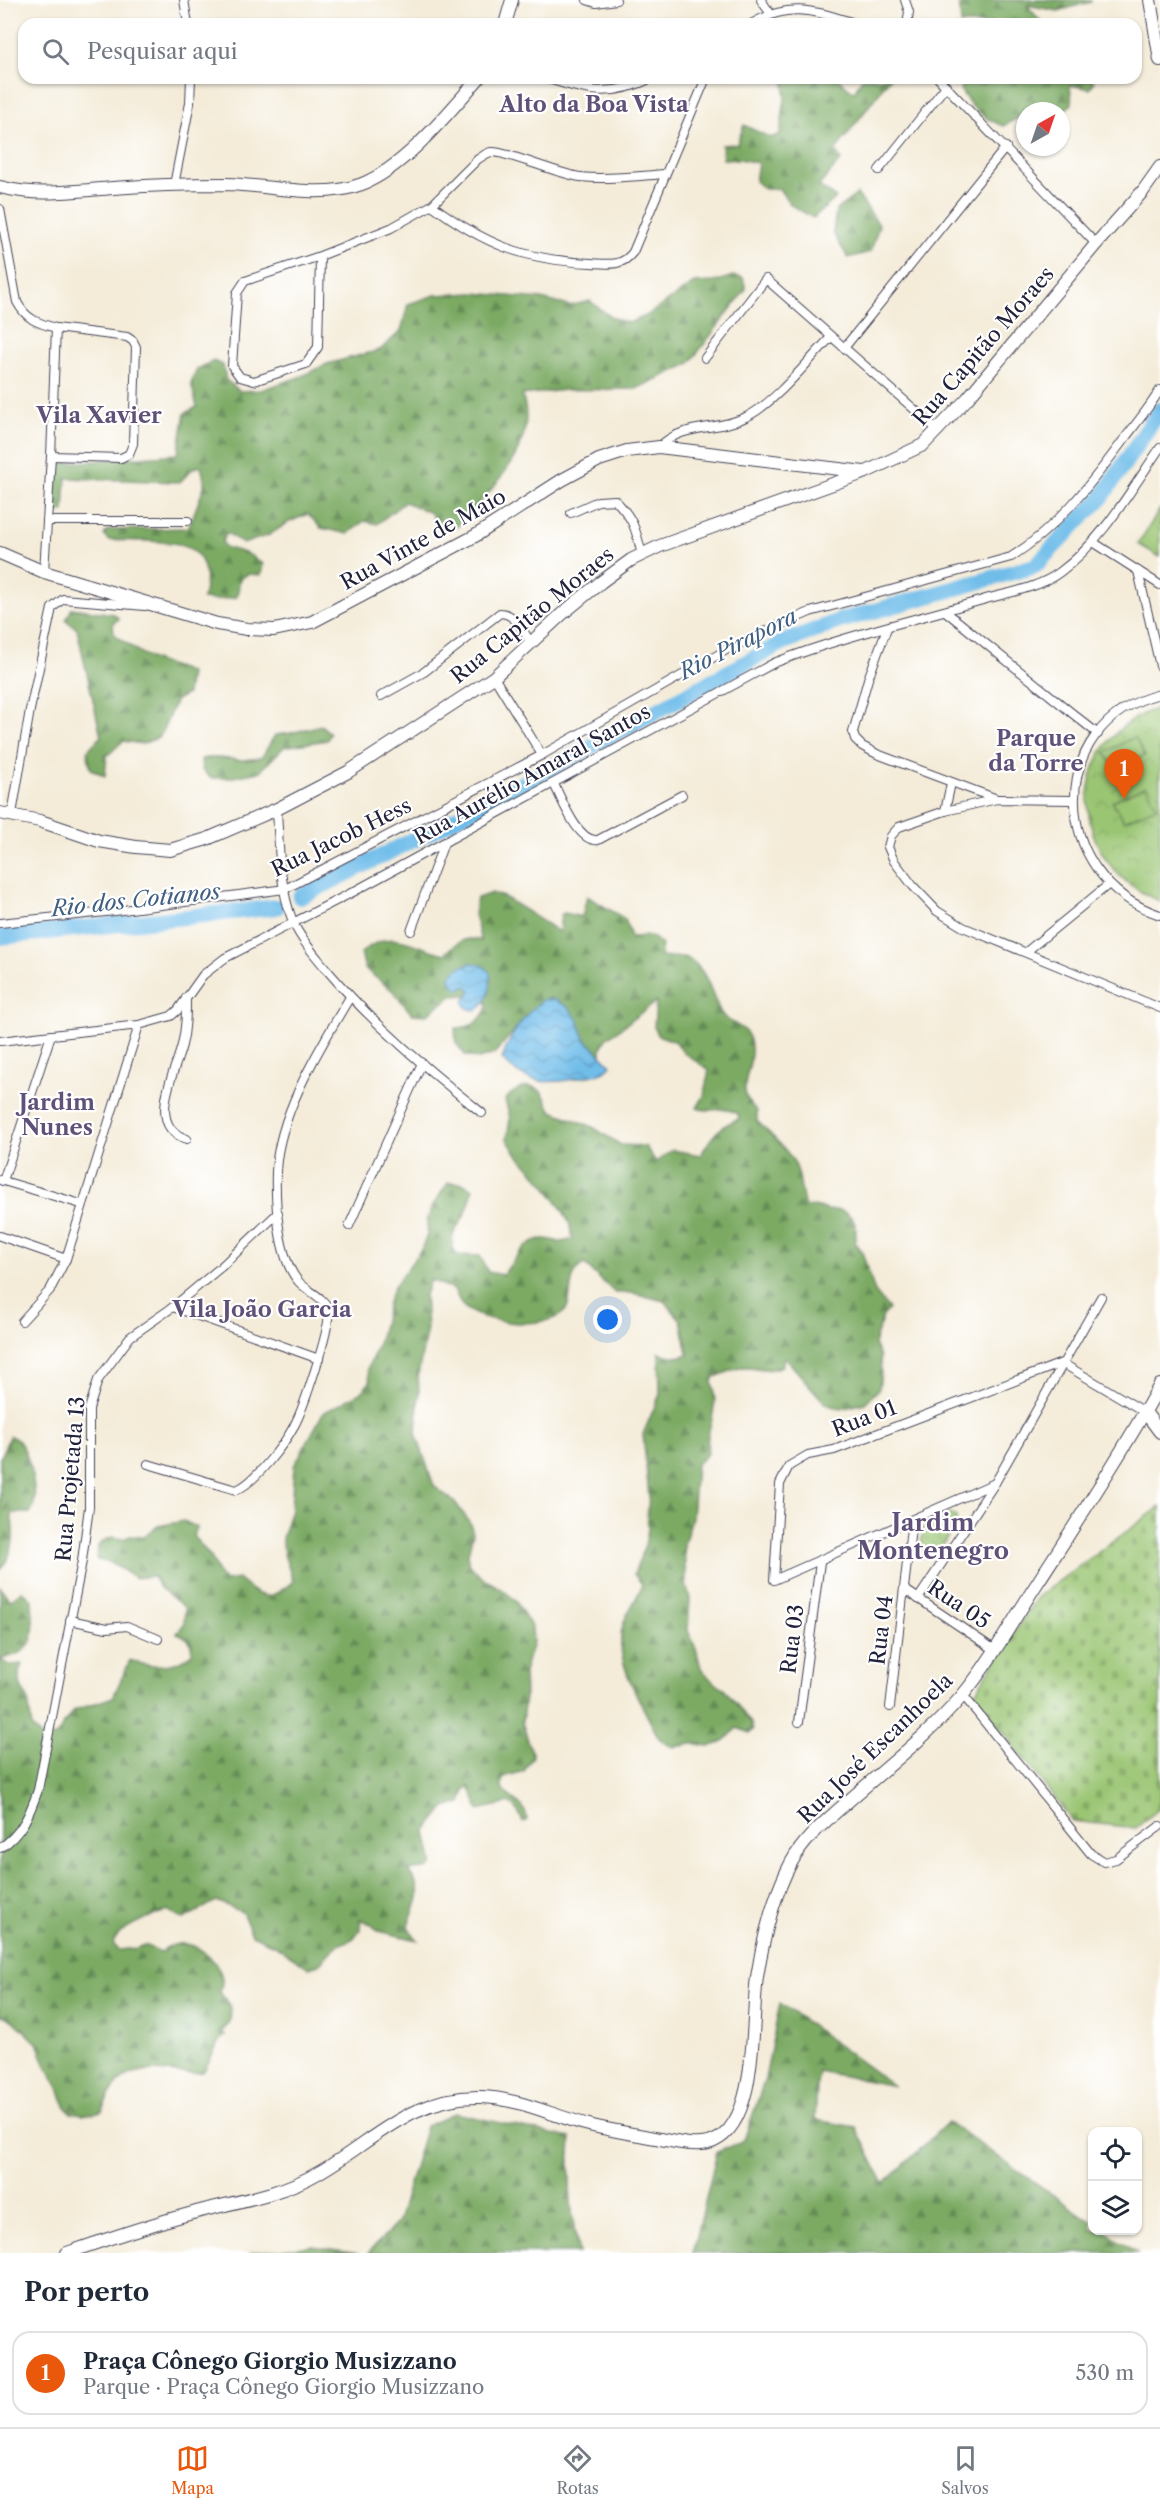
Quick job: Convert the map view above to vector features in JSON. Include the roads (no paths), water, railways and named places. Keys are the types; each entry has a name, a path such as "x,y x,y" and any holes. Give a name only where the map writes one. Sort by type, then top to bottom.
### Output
{"street":[{"path":"184,0 187,18"},
{"path":"507,18 512,0"},
{"path":"587,0 596,3 616,0"},
{"path":"761,0 770,13"},
{"path":"905,0 908,18"},
{"path":"1150,0 1160,52"},
{"path":"761,18 770,13 793,8 834,18"},
{"path":"1160,47 1160,60"},
{"path":"174,185 190,103 191,84"},
{"path":"0,186 17,191 55,192 228,184 342,190 364,183 401,159 442,121 474,84"},
{"path":"564,84 582,90 608,91 637,84"},
{"path":"432,205 474,232 512,251 554,261 617,264 624,262 633,252 703,84"},
{"path":"879,170 946,86 1096,244"},
{"path":"844,348 1006,147"},
{"path":"320,256 318,347 314,357 306,364 254,381 240,376 232,366 237,294 245,281 320,256 391,228 432,205 478,159 491,152 503,153 546,170 581,177 665,174"},
{"name":"Rua Capitão Moraes","path":"6,814 40,821 99,841 170,850 207,839 278,809 348,772 494,677 601,582 642,555 660,546 866,472 923,445 939,431 1096,244 1142,193 1160,167"},
{"path":"0,209 17,302 23,314 56,328 127,337 134,341 136,347 133,444 129,454 121,458 51,456"},
{"path":"705,358 766,279 939,431"},
{"path":"44,572 56,328"},
{"path":"659,447 678,433 746,417 770,400 831,337"},
{"name":"Rua Jacob Hess","path":"0,922 115,911 285,889 542,755 728,649 779,625 810,612 985,566 1011,557 1036,542 1058,520 1099,472 1160,390"},
{"name":"Rua Vinte de Maio","path":"0,554 44,572 217,624 247,629 274,630 312,622 476,536 562,480 599,460 627,451 659,447 866,472"},
{"name":"Rua Aurélio Amaral Santos","path":"0,1041 139,1025 171,1016 178,1010 203,975 225,958 554,784 774,663 820,645 945,611 1043,581 1059,573 1094,542 1160,448"},
{"path":"571,513 598,501 615,500 633,520 638,531 642,555"},
{"path":"47,521 188,521"},
{"path":"1094,542 1160,585"},
{"path":"1138,572 1160,666"},
{"path":"6,814 52,608 63,599 163,608"},
{"path":"945,611 1098,734"},
{"path":"381,696 424,672 500,613 507,613 513,617 531,643"},
{"path":"886,628 853,732 855,739 862,746 877,754 997,799"},
{"path":"494,677 542,755"},
{"path":"1160,694 1123,710 1098,734 1081,765 1074,800 1080,839 1087,857 1108,885 1132,904 1160,915"},
{"path":"945,811 951,783"},
{"path":"554,784 579,832 592,841 682,795"},
{"path":"1074,800 997,799 945,811 899,827 891,836 888,847 894,861 913,886 937,911 963,927 1160,1008"},
{"path":"278,809 279,852 285,889 294,923 307,946 350,997 422,1063 482,1113"},
{"path":"411,931 444,843"},
{"path":"1026,952 1108,885"},
{"path":"148,1464 231,1489 242,1488 285,1442 296,1424 319,1359 329,1310 322,1301 299,1282 289,1267 278,1213 276,1170 285,1130 300,1085 350,997"},
{"path":"186,998 186,1030 166,1100 164,1116 168,1127 177,1136 187,1139"},
{"path":"22,1321 51,1290 66,1258 81,1204 139,1025"},
{"path":"51,1035 1,1181 81,1204"},
{"path":"349,1226 422,1063"},
{"name":"Rua Projetada 13","path":"0,1848 23,1825 30,1814 38,1790 82,1561 87,1518 89,1409 98,1380 130,1338 172,1307 249,1242 278,1213"},
{"path":"0,1236 66,1258"},
{"path":"918,1599 995,1483 1101,1297"},
{"path":"172,1307 319,1359"},
{"path":"1062,1363 1145,1412 1160,1432"},
{"name":"Rua 01","path":"820,1562 774,1580 780,1484 789,1466 808,1455 834,1450 1062,1363"},
{"name":"Rua José Escanhoela","path":"67,2253 186,2214 295,2185 318,2174 400,2117 428,2105 455,2098 478,2096 504,2098 588,2125 680,2143 704,2145 720,2139 731,2127 742,2108 751,2069 759,1966 769,1921 793,1860 812,1834 930,1729 963,1695 995,1650 1160,1385"},
{"path":"820,1562 995,1483"},
{"name":"Rua 04","path":"890,1707 912,1520"},
{"name":"Rua 03","path":"799,1722 820,1562"},
{"name":"Rua 05","path":"904,1589 995,1650"},
{"path":"70,1620 107,1628 127,1626 158,1639"},
{"path":"963,1695 1066,1825 1092,1854 1104,1862 1116,1859 1160,1826"}],"water":[{"path":"472,963 482,965 490,972 489,994 476,1011 467,1008 464,1002 471,990 465,986 459,989 452,984 450,976 460,967"},
{"path":"544,999 556,1000 569,1008 578,1020 585,1039 611,1065 608,1068 594,1075 549,1082 520,1074 502,1059 518,1026"}],"waterway":[{"name":"Rio Pirapora","path":"300,897 485,804 782,643 839,621 1035,566 1102,497 1160,410"},
{"name":"Rio dos Cotianos","path":"0,937 277,907"}],"place":[{"name":"Praça Cônego Giorgio Musizzano","path":"1124,799"}],"district":[{"name":"Alto da Boa Vista","path":"594,104"},
{"name":"Vila Xavier","path":"99,415"},
{"name":"Parque da Torre","path":"1036,750"},
{"name":"Jardim Nunes","path":"57,1114"},
{"name":"Vila João Garcia","path":"262,1309"},
{"name":"Jardim Montenegro","path":"933,1536"}]}
